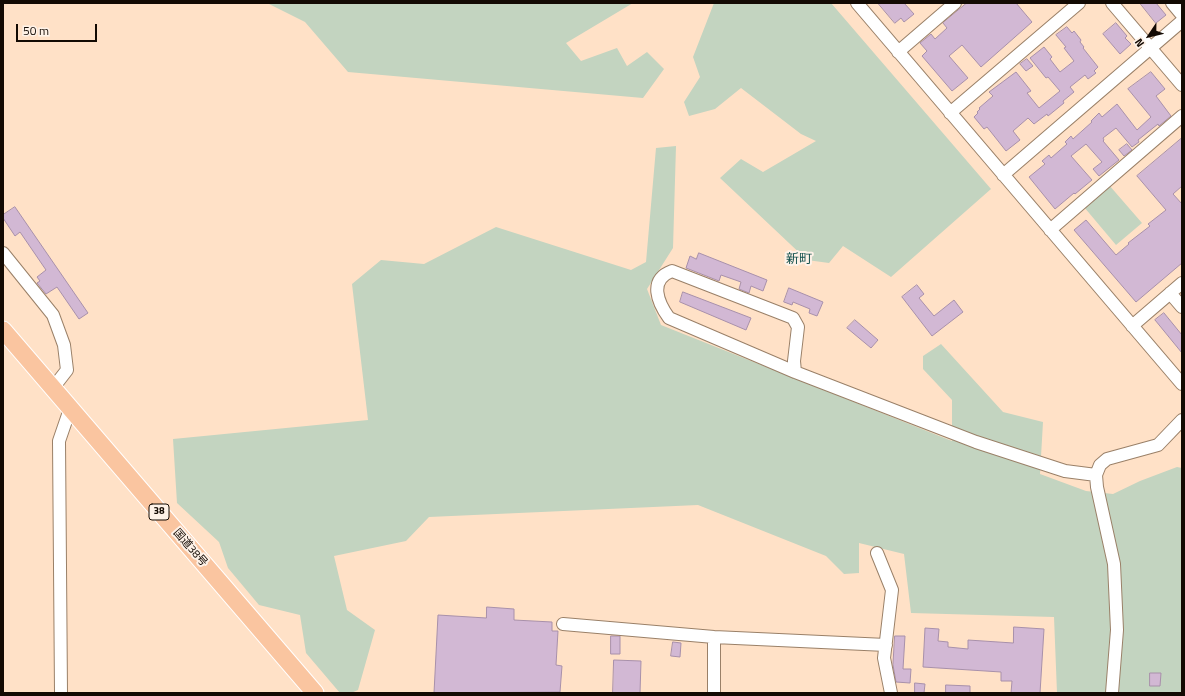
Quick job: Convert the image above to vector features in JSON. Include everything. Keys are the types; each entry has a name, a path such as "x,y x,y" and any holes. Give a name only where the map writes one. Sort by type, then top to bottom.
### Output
{"highway":[{"name":"国道38号","path":"3,330 314,693"}],"street":[{"path":"857,3 1182,384"},
{"path":"898,52 954,3"},
{"path":"950,113 1079,3"},
{"path":"1112,3 1182,86"},
{"path":"1172,3 1182,15"},
{"path":"1003,174 1182,21"},
{"path":"1050,230 1182,116"},
{"path":"3,253 53,315 64,345 67,370 53,388"},
{"path":"795,372 794,361 798,327 793,318 672,271 665,273 660,279 657,294 661,307 669,318 795,372 976,442 1065,471 1096,475"},
{"path":"1132,326 1182,283"},
{"path":"1170,293 1182,307"},
{"path":"61,693 59,441 70,409"},
{"path":"1112,693 1117,630 1114,564 1097,487 1096,475 1100,465 1107,459 1158,445 1182,420"},
{"path":"877,553 892,590 884,658 891,693"},
{"path":"563,624 714,637 886,645"},
{"path":"714,637 714,693"}],"green space":[{"path":"267,3 633,3 566,43 581,61 617,48 627,66 647,52 664,69 643,98 348,72 305,22"},
{"path":"714,3 831,3 991,189 891,277 843,246 829,263 807,260 720,178 741,159 763,172 816,141 801,134 741,88 715,109 689,116 684,102 700,77 693,57"},
{"path":"676,146 673,248 647,289 661,325 952,441 952,400 923,369 923,356 941,344 1003,412 1043,422 1040,474 1086,491 1113,494 1140,481 1177,467 1182,468 1182,693 1057,693 1054,617 911,613 904,554 859,543 859,573 844,574 826,556 698,505 429,517 406,541 334,556 347,610 375,630 358,690 351,693 340,693 306,653 300,615 259,605 228,568 219,542 177,503 173,439 368,420 352,284 381,260 424,264 496,227 631,270 646,262 656,148"},
{"path":"1109,185 1142,223 1116,245 1084,207"}],"building":[{"path":"878,3 904,3 914,14 904,22 901,18 895,23"},
{"path":"967,3 1016,3 1032,22 981,67 962,45 949,56 968,78 952,91 922,56 927,51 920,43 931,34 935,39 947,28 943,23"},
{"path":"1140,3 1156,3 1166,15 1156,23"},
{"path":"1116,23 1127,36 1125,38 1131,44 1120,54 1103,34"},
{"path":"1067,27 1072,33 1074,31 1081,40 1080,42 1084,47 1083,48 1098,67 1094,71 1096,73 1088,79 1085,75 1070,87 1074,92 1063,101 1064,103 1048,116 1047,114 1034,124 1028,118 1013,131 1020,140 1006,151 987,127 984,129 974,117 978,113 979,108 993,96 989,92 1016,72 1031,91 1027,93 1039,108 1060,91 1048,77 1046,78 1030,58 1044,47 1052,57 1050,59 1060,72 1074,61 1064,48 1066,47 1056,35"},
{"path":"1027,59 1033,66 1026,71 1020,64"},
{"path":"1151,72 1165,89 1156,96 1171,116 1159,126 1158,124 1138,140 1139,142 1132,147 1116,128 1103,138 1103,141 1119,160 1099,176 1093,169 1102,162 1086,144 1071,156 1092,180 1055,209 1029,177 1045,164 1042,161 1049,155 1051,158 1067,144 1065,142 1071,136 1073,139 1092,122 1091,121 1099,113 1102,117 1117,104 1137,130 1151,117 1128,89"},
{"path":"1182,138 1182,186 1173,194 1182,204 1182,263 1136,302 1074,230 1086,220 1116,255 1129,244 1128,243 1150,226 1148,224 1166,210 1137,176"},
{"path":"1127,144 1132,150 1124,156 1119,150"},
{"path":"15,207 88,313 79,319 57,287 46,294 37,283 40,281 37,277 46,270 20,232 15,236 3,218 3,215"},
{"path":"699,253 767,280 763,291 751,286 749,293 739,289 741,282 721,275 719,281 686,268 690,256 696,259"},
{"path":"917,285 924,294 919,298 934,316 954,300 963,312 932,336 902,297"},
{"path":"789,288 823,302 817,316 809,313 810,309 793,302 792,305 784,302"},
{"path":"683,292 751,318 746,330 680,302"},
{"path":"1164,313 1182,335 1182,353 1155,320"},
{"path":"855,320 878,340 871,348 847,328"},
{"path":"487,607 514,609 514,620 552,622 552,631 558,631 556,665 562,666 560,692 434,693 438,615 486,618"},
{"path":"1014,627 1044,629 1040,693 1011,693 1012,681 1001,681 1001,672 923,667 925,628 939,629 938,641 948,642 948,647 968,649 968,640 1013,643"},
{"path":"611,636 620,636 620,654 611,654"},
{"path":"895,636 905,636 903,669 911,669 910,683 896,682 893,665"},
{"path":"673,642 681,643 680,657 671,656"},
{"path":"614,660 641,661 640,693 613,693"},
{"path":"1150,673 1161,673 1160,686 1150,686"},
{"path":"915,683 925,684 924,693 915,693"},
{"path":"946,685 970,686 970,693 946,693"}],"district":[{"name":"新町","path":"799,260"}]}
